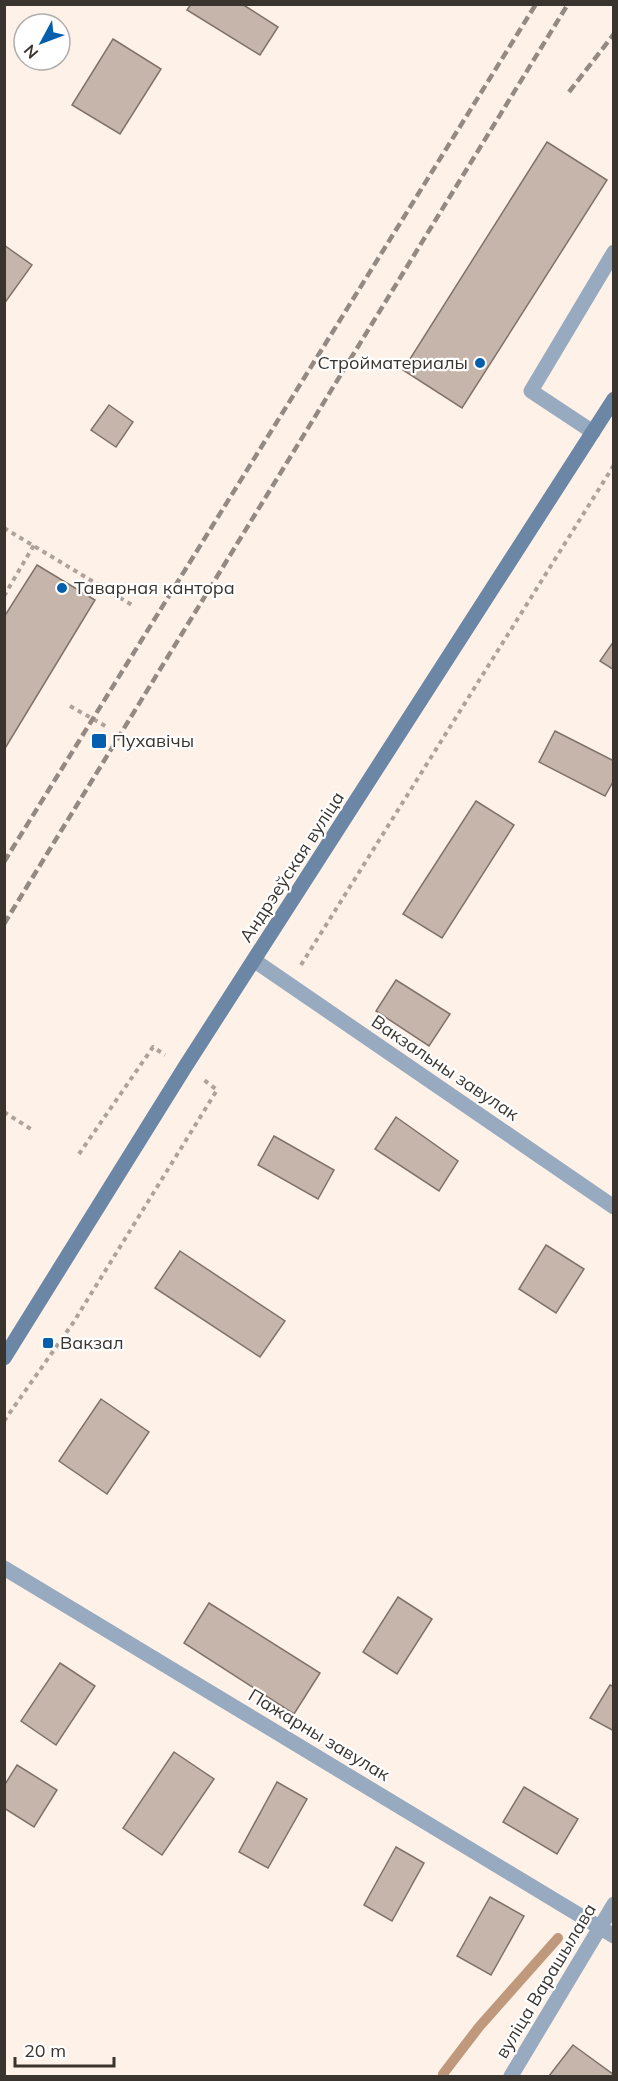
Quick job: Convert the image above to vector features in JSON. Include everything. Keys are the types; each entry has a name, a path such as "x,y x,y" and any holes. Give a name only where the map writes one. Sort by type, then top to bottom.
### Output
{"main road":[{"name":"Андрэеўская вуліца","path":"4,1358 185,1067 614,399"}],"street":[{"path":"593,432 531,391 614,252"},
{"name":"Вакзальны завулак","path":"255,961 614,1207"},
{"name":"Пажарны завулак","path":"4,1568 614,1936"},
{"name":"вуліца Варашылава","path":"512,2076 614,1904"}],"path":[{"path":"289,985 614,465"},
{"path":"4,528 132,605"},
{"path":"4,596 34,545"},
{"path":"70,706 107,727"},
{"path":"4,1112 34,1131"}],"building":[{"path":"191,4 242,4 278,27 260,55 187,10"},
{"path":"113,39 161,69 120,134 72,105"},
{"path":"547,142 607,180 462,408 403,370"},
{"path":"4,245 32,265 4,304"},
{"path":"109,405 133,422 116,447 91,430"},
{"path":"37,565 95,600 4,750 4,617"},
{"path":"614,641 614,670 600,661"},
{"path":"555,731 614,761 614,780 605,796 539,762"},
{"path":"476,801 514,825 442,938 403,914"},
{"path":"396,980 450,1014 429,1046 376,1011"},
{"path":"396,1117 458,1161 439,1191 375,1149"},
{"path":"274,1136 334,1170 318,1199 258,1165"},
{"path":"546,1245 584,1269 556,1313 519,1289"},
{"path":"180,1251 285,1321 260,1357 155,1288"},
{"path":"101,1399 149,1432 107,1494 59,1461"},
{"path":"398,1597 432,1619 397,1674 363,1652"},
{"path":"209,1603 320,1673 294,1714 184,1643"},
{"path":"60,1663 95,1686 56,1745 21,1721"},
{"path":"610,1685 614,1687 614,1731 590,1718"},
{"path":"174,1752 214,1779 162,1855 123,1828"},
{"path":"17,1765 57,1790 34,1827 4,1808 4,1786"},
{"path":"277,1782 307,1799 268,1868 239,1852"},
{"path":"524,1787 578,1819 557,1854 503,1822"},
{"path":"396,1847 424,1863 392,1921 364,1905"},
{"path":"490,1897 524,1916 491,1975 457,1956"},
{"path":"573,2045 614,2075 614,2076 549,2076"}],"waterway":[{"path":"443,2074 479,2027 558,1938"}],"railway":[{"path":"4,862 536,4"},
{"path":"4,924 568,4"},
{"path":"569,92 614,34"}],"place":[{"name":"Стройматериалы","path":"480,363"},
{"name":"Таварная кантора","path":"62,588"},
{"name":"Пухавічы","path":"99,741"},
{"name":"Вакзал","path":"48,1343"}]}
